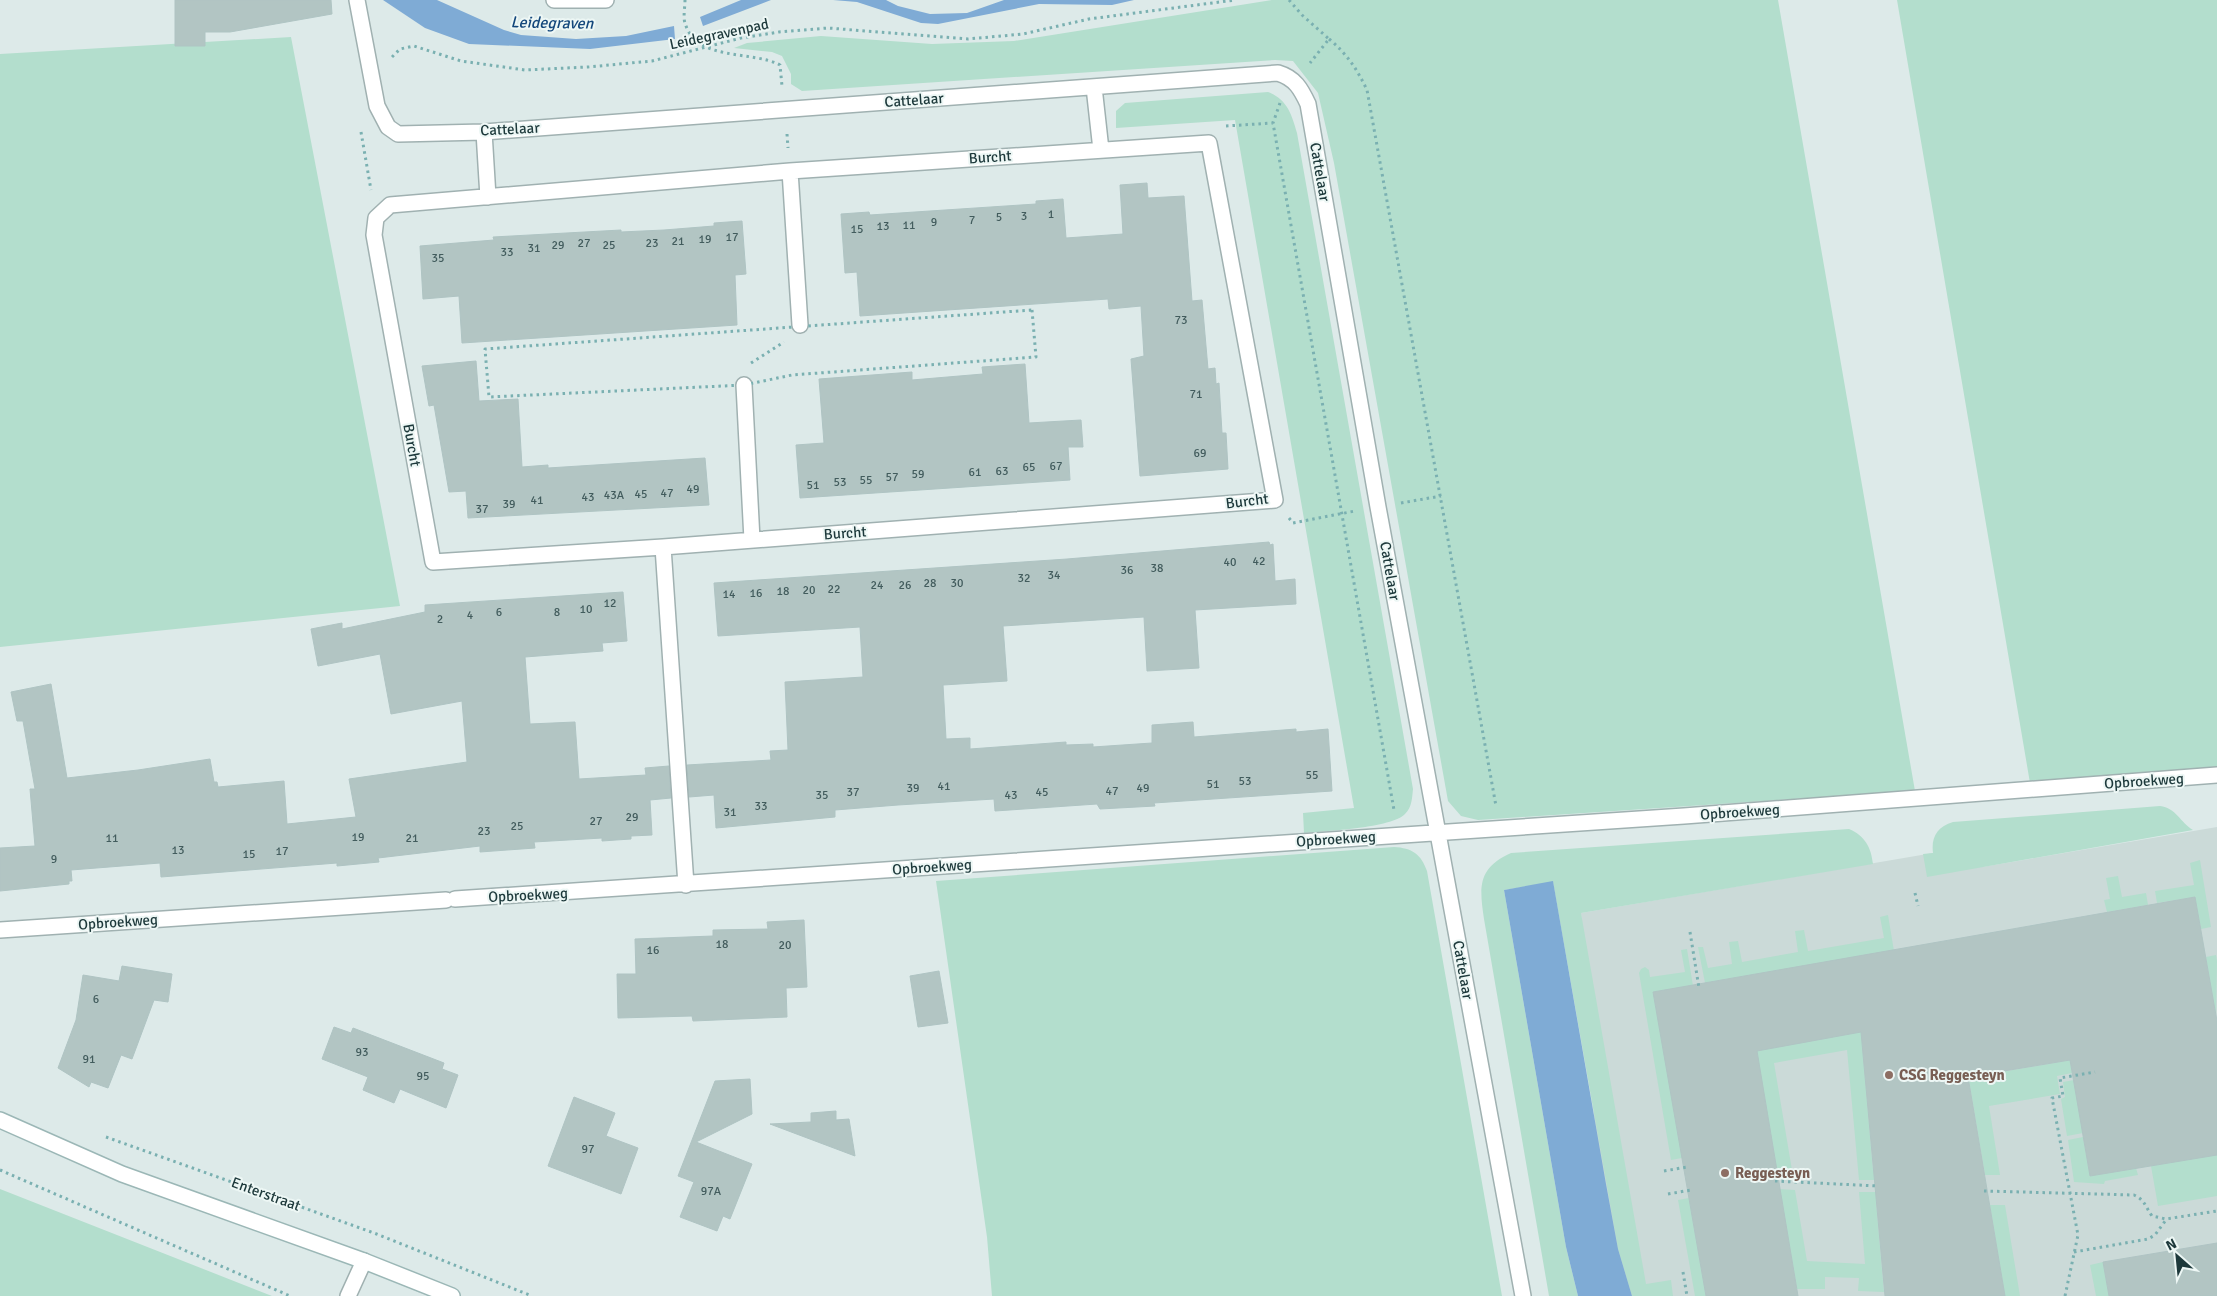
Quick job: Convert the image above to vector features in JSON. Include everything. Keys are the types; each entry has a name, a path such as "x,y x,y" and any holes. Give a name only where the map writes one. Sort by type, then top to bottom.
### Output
{"street":[{"path":"554,0 606,0"},
{"name":"Cattelaar","path":"357,3 371,79 381,117 388,127 398,134 484,132 1278,72 1295,81 1308,104 1378,507 1523,1296"},
{"path":"1094,87 1101,150"},
{"path":"484,132 488,197"},
{"name":"Burcht","path":"1209,144 1275,500 663,547 433,562 374,235 376,218 390,205 790,171 1209,144"},
{"path":"790,171 796,332"},
{"path":"744,380 752,540"},
{"path":"663,547 686,885"},
{"name":"Opbroekweg","path":"0,930 686,885 1438,831 1694,816 2217,775"},
{"name":"Enterstraat","path":"0,1120 122,1174 364,1261 452,1296"},
{"path":"348,1296 364,1261"}],"path":[{"path":"685,0 684,23 692,37 704,48"},
{"name":"Leidegravenpad","path":"371,79 400,49 414,46 461,61 525,70 588,68 652,60 741,38 828,28 968,39 1023,34 1089,19 1235,0"},
{"path":"1288,0 1302,16 1342,50 1355,65 1367,90 1500,828"},
{"path":"1329,39 1295,81 1284,91 1273,123 1398,834"},
{"path":"1209,144 1224,126 1273,123"},
{"path":"1032,310 1036,357 744,380 489,397 485,349 796,332 1032,310"},
{"path":"746,366 796,332"},
{"path":"1275,500 1293,523 1441,496"},
{"path":"1915,893 1918,906"},
{"path":"1690,932 1699,988"},
{"path":"2065,1296 2078,1235 2052,1098 2063,1096 2060,1078 2095,1072"},
{"name":"Enterstraat","path":"99,1134 374,1233 532,1296"},
{"path":"1664,1171 1688,1167"},
{"path":"0,1170 290,1296"},
{"path":"1775,1181 1878,1186"},
{"path":"1668,1194 1691,1190"},
{"path":"1984,1191 2134,1195 2146,1204 2152,1216 2166,1219 2217,1211"},
{"path":"2074,1252 2148,1240 2156,1235 2166,1219"},
{"path":"1683,1272 1687,1296"}],"shaded area":[{"name":"CSG Reggesteyn","path":"2217,827 2217,1296 1606,1296 1581,913 1933,853 1982,867"}],"green space":[{"path":"1272,0 1778,0 1915,791 1478,820 1461,816 1448,801 1334,163 1318,93 1293,61 1275,60 802,91 791,84 791,74 782,56 772,52 734,48 747,43 821,36 932,44 1014,41"},
{"path":"1897,0 2217,0 2217,769 2030,783"},
{"path":"291,37 400,606 0,647 0,54"},
{"path":"1268,92 1280,99 1288,108 1297,133 1413,789 1409,808 1398,819 1373,826 1304,833 1303,813 1354,808 1235,120 1116,128 1116,111 1125,103"},
{"path":"2160,806 2170,809 2193,830 1927,877 1923,854 1933,853 1933,842 1936,833 1947,824 1953,822"},
{"path":"1849,829 1859,835 1866,843 1871,852 1873,864 1581,913 1646,1284 1671,1280 1673,1296 1632,1296 1618,1249 1553,882 1504,890 1566,1247 1578,1296 1549,1296 1484,919 1481,897 1483,879 1487,872 1492,865 1511,853"},
{"path":"1394,847 1415,853 1422,860 1427,871 1502,1296 992,1296 987,1237 936,881"},
{"path":"2200,860 2211,927 2201,929 2195,897 2157,903 2155,891 2194,885 2190,863"},
{"path":"2118,876 2122,897 2146,893 2148,905 2107,912 2104,900 2110,899 2106,878"},
{"path":"1888,915 1894,951 1705,983 1698,947 1703,947 1708,968 1732,964 1729,942 1738,941 1742,962 1798,952 1795,931 1804,930 1808,951 1884,938 1880,917"},
{"path":"1687,949 1693,986 1682,1158 1671,1160 1639,973 1645,967 1649,970 1650,977 1685,972 1681,950"},
{"path":"2216,955 2217,961 2216,1016 2206,957"},
{"path":"1860,1019 1873,1170 1878,1180 1859,1180 1847,1050 1774,1063 1793,1176 1774,1175 1776,1164 1754,1038"},
{"path":"2070,1060 2072,1073 2057,1076 2060,1094 1989,1106 2000,1175 1985,1175 1968,1075 2006,1068 2007,1071"},
{"path":"2074,1080 2083,1133 2067,1136 2061,1099 2065,1097 2063,1082"},
{"path":"2083,1137 2090,1176 2136,1168 2138,1175 2105,1181 2104,1184 2074,1182 2068,1140"},
{"path":"2217,1154 2217,1196 2158,1206 2151,1166"},
{"path":"0,1189 272,1296 0,1296"},
{"path":"1777,1189 1795,1190 1807,1261 1865,1264 1859,1192 1879,1192 1880,1201 1876,1201 1884,1292 1858,1291 1859,1278 1825,1277 1825,1289 1797,1289 1782,1201"},
{"path":"1689,1198 1706,1296 1695,1296 1678,1200"},
{"path":"1990,1205 2005,1205 2020,1296 2005,1296"},
{"path":"2103,1262 2109,1296 2096,1296 2090,1265"}],"water":[{"path":"383,0 437,0 504,30 521,35 576,39 626,36 674,26 675,39 590,49 469,44 425,28"},
{"path":"741,0 771,0 703,26 700,17"},
{"path":"833,0 886,0 898,6 930,14 967,13 1004,0 1134,0 1112,5 1039,4 938,24 921,23 857,2"},
{"path":"1553,881 1618,1249 1632,1296 1578,1296 1566,1247 1504,890"}],"building":[{"path":"175,0 331,0 332,14 230,32 205,32 205,46 175,46"},
{"path":"1147,183 1148,198 1184,196 1192,301 1202,300 1208,369 1215,368 1216,384 1219,383 1222,433 1226,433 1228,469 1140,476 1131,359 1144,356 1141,306 1109,309 1108,299 860,316 857,272 845,273 841,214 869,212 870,215 1036,204 1036,201 1063,199 1066,238 1123,234 1120,185"},
{"path":"742,221 746,274 735,275 737,325 462,343 459,296 423,299 420,246 494,240 493,237 621,230 621,232 664,230 714,226 714,223"},
{"path":"476,361 479,401 518,399 522,467 548,465 548,468 705,458 709,505 468,518 466,491 449,492 434,405 429,406 422,366"},
{"path":"1025,364 1029,423 1081,420 1083,447 1068,447 1070,480 800,498 796,445 824,443 819,379 912,372 912,380 983,374 982,367"},
{"path":"1269,542 1270,545 1273,544 1275,581 1295,579 1296,604 1195,610 1199,668 1147,671 1144,617 1003,626 1007,681 943,685 946,739 970,738 970,749 1066,742 1066,745 1093,744 1093,747 1152,743 1152,725 1193,722 1194,737 1296,729 1296,732 1328,729 1332,791 1154,803 1155,806 1100,809 1097,804 995,811 994,799 835,810 835,817 716,828 714,795 689,797 687,765 771,760 770,751 788,750 785,682 863,677 860,627 718,636 714,583 1067,559"},
{"path":"623,592 627,641 602,643 603,651 525,657 530,724 575,722 579,779 646,775 645,768 669,766 671,798 650,800 652,835 631,836 631,839 602,841 602,838 534,842 535,848 480,852 480,846 378,858 379,862 337,866 337,863 161,877 160,863 71,870 72,881 69,881 69,884 0,891 0,848 35,846 30,789 35,789 23,721 17,721 11,692 51,684 67,778 210,759 214,782 217,782 218,787 284,781 287,824 356,817 349,779 467,762 462,701 391,714 380,654 318,666 311,629 342,623 342,629 425,612 425,605"},
{"path":"2195,897 2217,1021 2217,1155 2090,1176 2070,1060 1968,1077 2005,1296 1885,1296 1861,1032 1757,1051 1798,1296 1706,1296 1653,992"},
{"path":"804,920 807,987 786,988 787,1017 693,1021 692,1016 618,1018 617,974 636,974 635,939 713,936 713,930 768,929 767,922"},
{"path":"122,966 172,974 168,1002 154,1000 132,1059 121,1055 108,1088 91,1082 89,1087 58,1068 76,1020 83,975 119,981"},
{"path":"939,971 948,1023 918,1027 910,976"},
{"path":"334,1027 351,1033 353,1028 444,1063 442,1069 458,1075 446,1108 400,1089 394,1103 363,1090 368,1077 322,1059"},
{"path":"750,1079 752,1114 696,1142 752,1164 730,1219 723,1216 717,1231 680,1217 694,1182 678,1176 715,1081"},
{"path":"574,1097 615,1113 606,1136 638,1148 621,1194 548,1166"},
{"path":"836,1111 836,1120 849,1119 855,1156 770,1124 811,1122 811,1113"},
{"path":"2217,1243 2217,1296 2109,1296 2103,1262"}],"place":[{"name":"CSG Reggesteyn","path":"1889,1075"},
{"name":"Reggesteyn","path":"1725,1173"}],"water label":[{"name":"Leidegraven","path":"552,23"}]}
